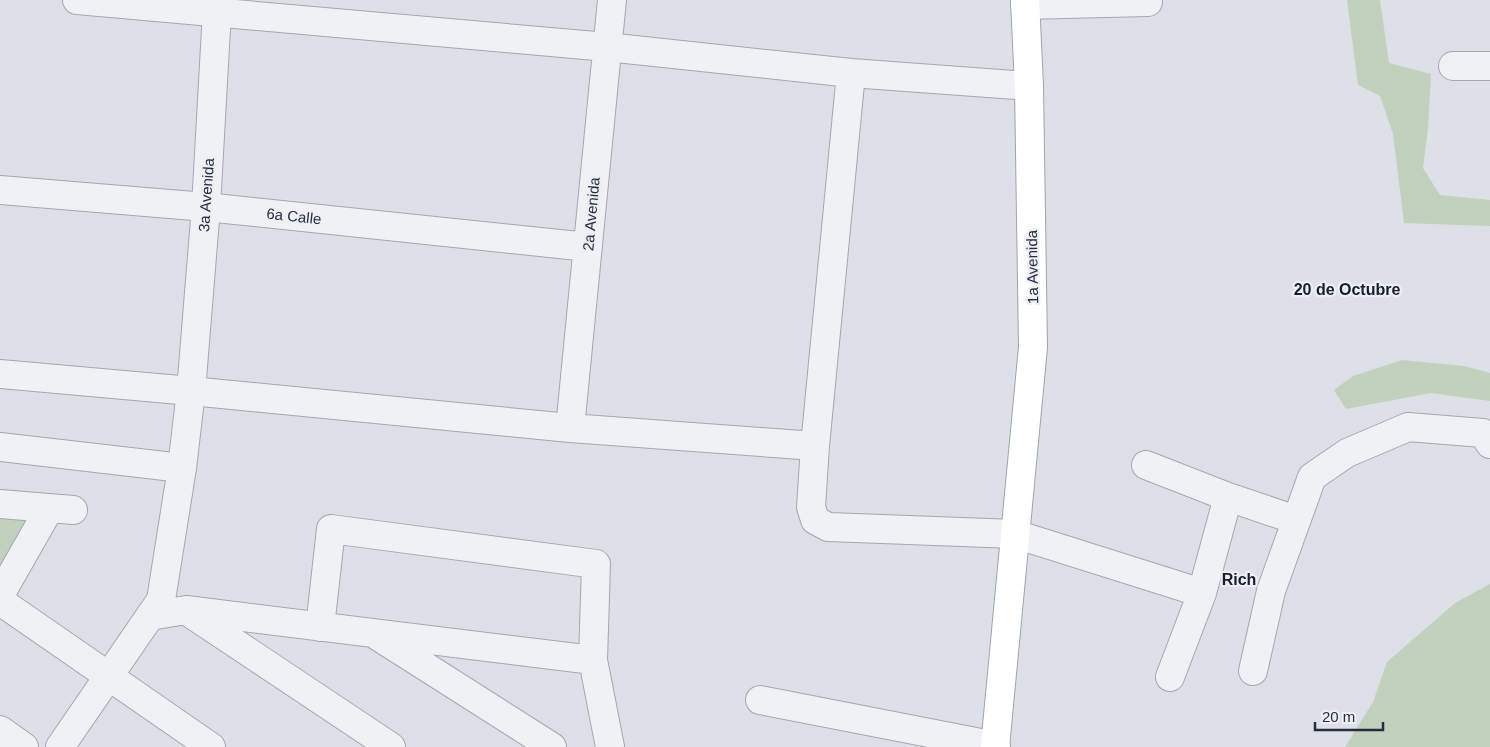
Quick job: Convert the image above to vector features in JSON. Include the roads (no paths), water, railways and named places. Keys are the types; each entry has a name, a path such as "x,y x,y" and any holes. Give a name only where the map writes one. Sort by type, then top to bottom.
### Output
{"main road":[{"name":"1a Avenida","path":"996,747 1034,347 1029,86 1025,2"}],"street":[{"path":"77,0 215,6 851,73 1029,86"},
{"name":"2a Avenida","path":"570,428 612,0"},
{"path":"1025,2 1148,2"},
{"name":"3a Avenida","path":"60,747 161,600 182,468 191,391 206,207 215,6"},
{"path":"1453,66 1490,66"},
{"path":"851,73 815,446 811,507 815,520 828,527 1015,534 1202,593"},
{"name":"6a Calle","path":"0,190 206,207 588,247"},
{"path":"0,374 570,428 815,446"},
{"path":"1253,671 1271,591 1312,477 1347,453 1408,426 1483,433 1490,444"},
{"path":"0,447 182,468"},
{"path":"1146,465 1228,497 1296,520"},
{"path":"1170,677 1202,593 1228,497"},
{"path":"0,504 61,510 0,595"},
{"path":"320,627 331,529 596,564 593,660 610,747"},
{"path":"0,601 211,747"},
{"path":"186,610 391,747"},
{"path":"150,616 186,610 593,660"},
{"path":"370,632 552,747"},
{"path":"760,700 996,747"},
{"path":"0,730 24,747"}],"district":[{"name":"20 de Octubre","path":"1347,289"},
{"name":"Rich","path":"1239,579"}]}
